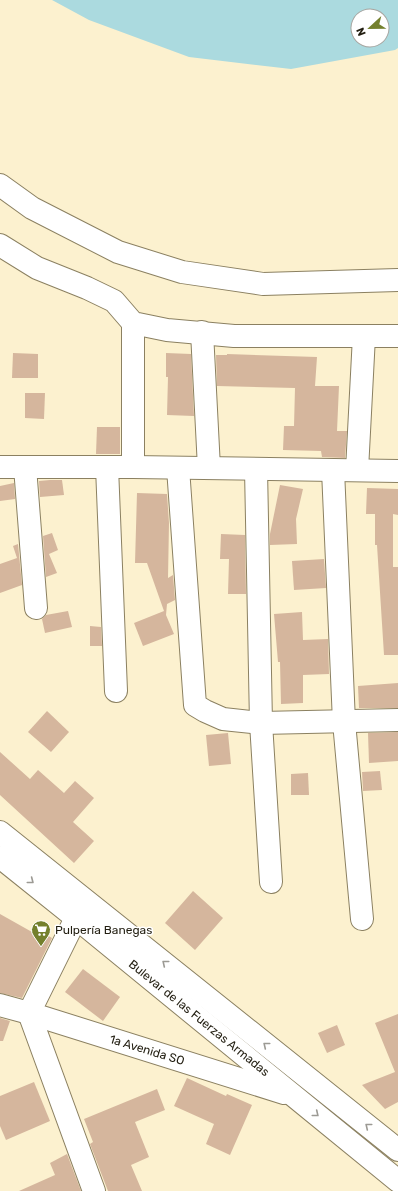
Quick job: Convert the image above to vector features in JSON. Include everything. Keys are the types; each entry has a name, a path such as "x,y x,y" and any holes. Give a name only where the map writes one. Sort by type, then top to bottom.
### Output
{"street":[{"path":"0,185 32,208 118,252 182,272 263,284 398,280"},
{"path":"0,246 37,268 87,288 114,301 132,323 133,467"},
{"path":"132,323 166,330 234,336 398,336"},
{"path":"202,332 209,468"},
{"path":"357,470 364,336"},
{"path":"0,467 133,467 398,471"},
{"path":"25,467 36,608"},
{"path":"107,467 116,691"},
{"path":"178,468 195,704 205,712 223,719 261,723 398,720"},
{"path":"256,469 261,723 271,882"},
{"path":"333,470 344,722 362,919"},
{"name":"Bulevar de las Fuerzas Armadas","path":"0,832 398,1150"},
{"name":"Bulevar de las Fuerzas Armadas","path":"0,857 398,1181"},
{"path":"76,918 29,1013 94,1191"},
{"name":"1a Avenida SO","path":"0,1005 294,1096"}],"water":[{"path":"52,0 398,0 398,48 395,50 291,69 189,57 89,20"}],"building":[{"path":"13,353 38,354 38,378 12,378"},
{"path":"166,353 191,354 194,416 167,415 168,377 166,377"},
{"path":"227,354 317,357 315,386 339,386 337,431 347,431 345,458 322,457 321,451 283,450 284,426 294,426 295,388 217,386 216,355"},
{"path":"25,393 45,393 44,419 25,418"},
{"path":"97,427 120,427 120,454 96,454"},
{"path":"62,480 64,495 40,497 39,481"},
{"path":"14,483 15,499 0,501 0,486"},
{"path":"280,485 303,489 296,519 297,544 270,545 270,534"},
{"path":"367,488 398,489 398,515 393,514 393,567 398,567 398,655 384,655 377,545 375,545 375,514 366,514"},
{"path":"137,493 167,494 169,523 168,578 173,575 175,600 167,604 166,615 174,634 143,646 134,623 164,611 147,563 135,563"},
{"path":"52,533 58,550 49,554 57,573 46,577 43,536"},
{"path":"221,534 245,535 246,594 228,594 229,559 220,559"},
{"path":"18,544 22,585 0,593 0,564 17,558 13,546"},
{"path":"324,559 326,588 294,590 292,561"},
{"path":"68,611 72,627 45,633 42,619 46,615"},
{"path":"302,612 303,640 328,639 329,674 303,675 303,703 281,704 280,662 278,662 274,614"},
{"path":"90,626 101,627 102,646 90,646"},
{"path":"398,683 398,708 359,708 358,686"},
{"path":"47,711 69,732 51,752 28,732"},
{"path":"398,732 398,761 369,763 368,733"},
{"path":"228,733 231,764 209,766 206,735"},
{"path":"0,752 30,779 38,770 64,793 75,781 94,798 73,822 94,841 74,863 0,795"},
{"path":"380,771 382,790 363,791 362,772"},
{"path":"308,773 309,795 291,795 291,774"},
{"path":"193,891 223,918 195,950 165,923"},
{"path":"0,914 32,932 35,928 52,938 22,998 0,993"},
{"path":"83,969 120,997 103,1021 65,992"},
{"path":"398,1014 398,1102 385,1109 362,1085 395,1072 375,1023"},
{"path":"0,1018 10,1021 3,1041 0,1041"},
{"path":"337,1025 345,1045 327,1053 318,1033"},
{"path":"187,1078 226,1096 227,1094 252,1105 230,1155 206,1144 214,1124 174,1106"},
{"path":"34,1082 50,1121 6,1140 0,1126 0,1096"},
{"path":"157,1089 165,1110 135,1122 149,1157 131,1165 142,1191 108,1191 90,1144 93,1142 84,1119"},
{"path":"67,1154 81,1191 19,1191 55,1175 50,1163"}],"place":[{"name":"Pulpería Banegas","path":"41,947"}]}
